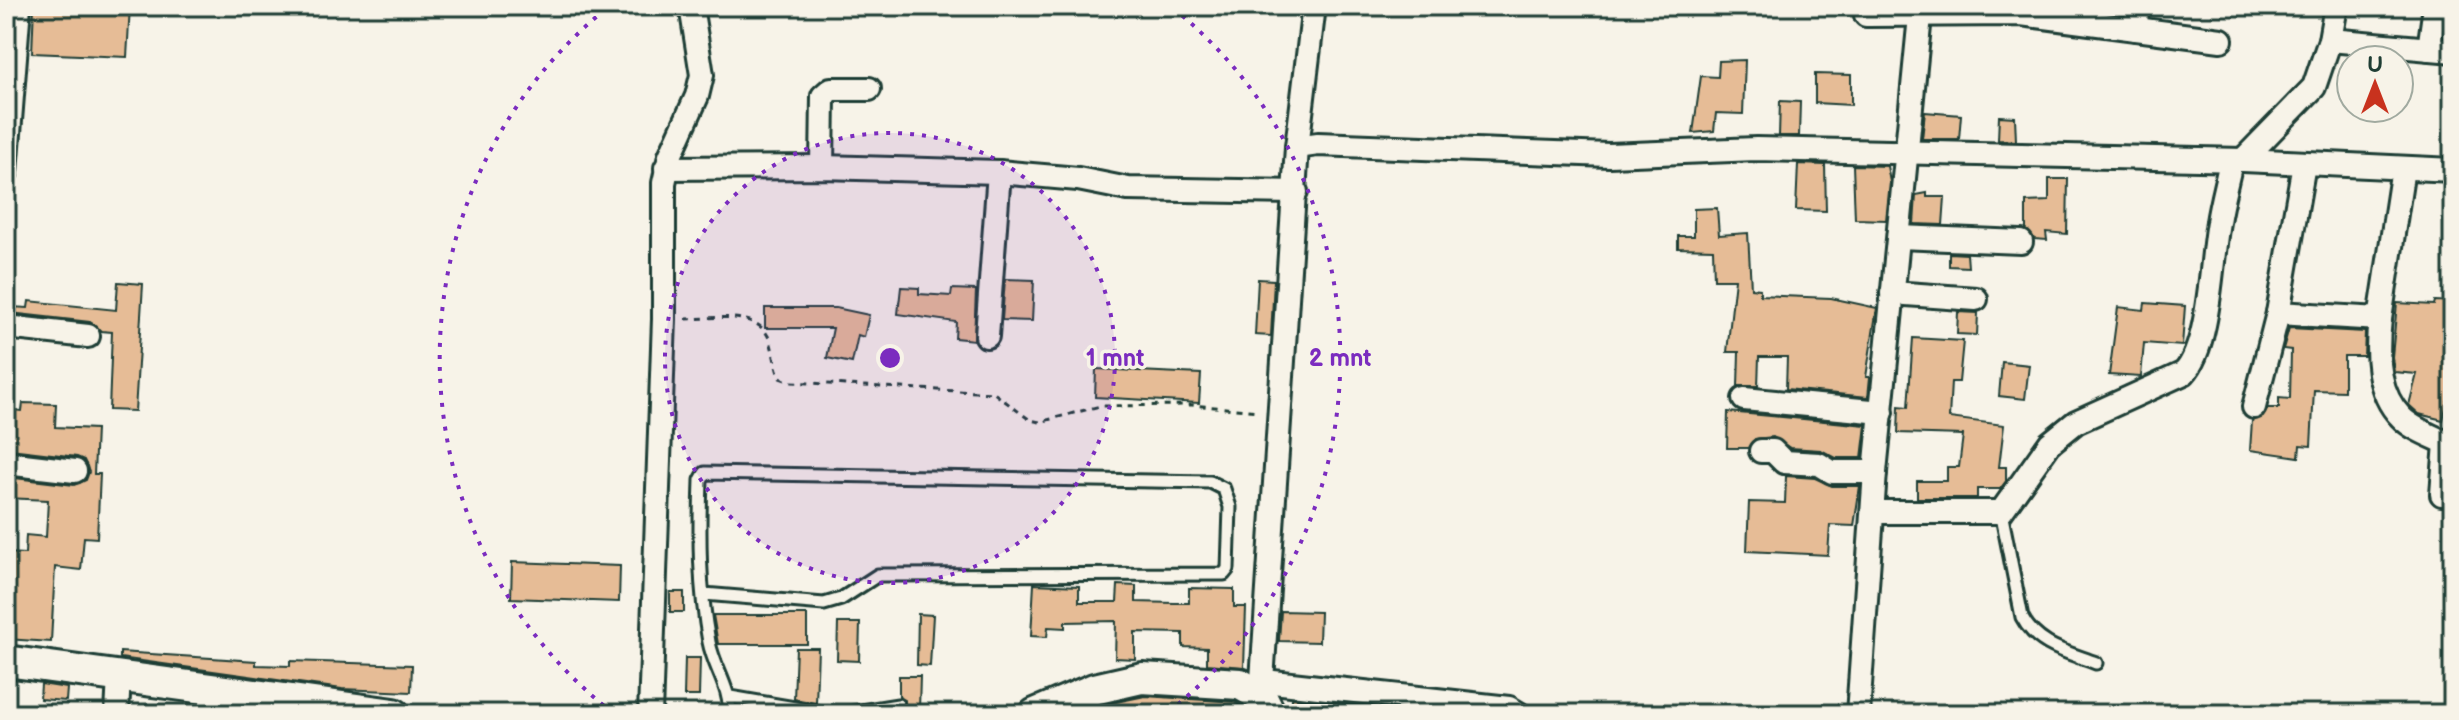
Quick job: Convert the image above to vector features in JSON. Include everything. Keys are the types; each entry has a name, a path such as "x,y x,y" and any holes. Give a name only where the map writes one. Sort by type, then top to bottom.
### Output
{"street":[{"path":"6,172 19,6"},
{"path":"650,714 664,319 666,168 697,96 702,75 691,6"},
{"path":"1265,697 1297,147 1314,6"},
{"path":"1875,512 2001,512 2050,443 2076,422 2156,388 2190,366 2201,335 2237,160 2314,87 2330,40 2336,6"},
{"path":"2429,49 2435,6"},
{"path":"1858,714 1875,512 1875,472 1921,9"},
{"path":"1866,15 1921,9 2137,17 2221,40"},
{"path":"2330,40 2453,51"},
{"path":"822,167 823,96 831,89 869,89"},
{"path":"1297,147 1318,144 1609,155 1756,149 2237,160 2453,170"},
{"path":"2254,407 2278,313 2304,164"},
{"path":"666,168 822,167 999,172 1078,179 1128,189 1296,192"},
{"path":"2403,168 2380,319 2379,376 2401,417 2450,440 2442,494"},
{"path":"987,336 999,172"},
{"path":"1899,237 2021,242"},
{"path":"1892,293 1976,299"},
{"path":"2278,313 2380,319"},
{"path":"6,327 88,336"},
{"path":"1744,399 1882,412"},
{"path":"1761,451 1773,451 1784,462 1819,464 1827,471 1875,472"},
{"path":"6,463 75,471"},
{"path":"6,661 119,676 288,706 394,714"},
{"path":"117,714 119,676"},
{"path":"1035,714 1094,689 1142,678 1240,684 1265,697 1509,708 1519,714"}],"lane":[{"path":"704,594 824,604 833,603 878,575 1220,575 1228,569 1229,500 1224,489 1210,482 710,471 701,480 699,572 713,656 730,697 730,714"},
{"path":"2001,512 2022,617 2030,631 2053,647 2096,663"},
{"path":"730,697 830,714"},
{"path":"842,714 898,705"}],"path":[{"path":"664,319 748,320 759,325 766,333 780,378 791,382 994,393 1030,420 1040,422 1100,406 1192,405 1282,414"}],"building":[{"path":"34,6 130,6 127,57 32,53"},
{"path":"1745,60 1743,114 1716,113 1714,131 1693,133 1701,76 1718,77 1719,61"},
{"path":"1815,74 1851,75 1851,105 1815,103"},
{"path":"1780,101 1800,102 1799,136 1779,136"},
{"path":"1925,112 1961,115 1959,139 1922,139"},
{"path":"1999,116 2015,117 2016,141 1998,140"},
{"path":"1798,164 1825,165 1826,211 1796,210"},
{"path":"1853,165 1887,166 1890,182 1886,220 1855,219"},
{"path":"2049,179 2068,179 2067,234 2046,232 2047,240 2034,239 2026,229 2026,202 2049,201"},
{"path":"1927,193 1927,197 1945,197 1943,225 1914,224 1916,195"},
{"path":"1717,208 1719,235 1748,233 1751,288 1760,289 1760,295 1831,298 1877,308 1866,377 1870,377 1868,397 1786,389 1787,357 1759,357 1758,386 1738,386 1739,352 1727,352 1735,279 1714,279 1713,249 1678,248 1678,236 1694,236 1694,209"},
{"path":"1949,253 1967,254 1968,267 1949,266"},
{"path":"1005,279 1034,280 1032,321 1002,320"},
{"path":"1258,279 1274,280 1271,336 1255,335"},
{"path":"118,282 143,284 135,411 109,410 112,332 101,331 90,322 10,313 11,307 28,308 29,301 116,310"},
{"path":"901,287 919,288 919,294 951,296 952,289 976,290 974,340 955,338 956,322 898,314"},
{"path":"2435,301 2453,302 2453,377 2443,420 2419,414 2409,405 2417,374 2394,372 2392,357 2397,303 2434,305"},
{"path":"2145,303 2185,306 2182,346 2144,343 2141,377 2109,375 2118,307 2144,310"},
{"path":"765,308 836,308 869,315 864,337 858,335 852,363 827,358 833,328 765,328"},
{"path":"1958,312 1978,313 1977,335 1957,334"},
{"path":"2289,328 2365,332 2364,356 2344,356 2344,391 2314,390 2311,446 2300,445 2299,457 2250,450 2252,421 2263,417 2268,408 2279,408 2279,398 2290,399 2291,350 2283,349"},
{"path":"1913,338 1963,341 1959,382 1951,382 1949,418 2004,425 1999,467 2006,467 2006,481 2000,489 1977,489 1977,498 1917,498 1917,481 1947,481 1947,467 1959,467 1963,435 1898,433 1899,406 1908,407"},
{"path":"2002,362 2029,365 2025,399 1999,396"},
{"path":"1096,369 1201,374 1199,403 1095,397"},
{"path":"23,403 56,404 55,427 96,429 94,474 100,474 97,538 84,537 81,570 55,567 51,642 6,639 6,553 25,554 26,535 46,537 48,500 6,498 6,477 74,485 86,480 89,472 84,460 77,457 10,449 12,410 22,411"},
{"path":"1728,412 1866,425 1862,458 1836,458 1821,450 1790,448 1773,437 1755,439 1748,448 1727,448"},
{"path":"1786,476 1815,478 1832,486 1860,486 1854,526 1830,525 1828,555 1747,551 1749,502 1785,503"},
{"path":"512,562 620,566 619,602 511,598"},
{"path":"1034,584 1079,586 1079,602 1117,602 1118,585 1136,586 1136,602 1189,603 1189,588 1234,589 1234,607 1246,607 1244,667 1207,664 1207,648 1183,647 1183,633 1135,632 1135,659 1115,658 1116,621 1065,622 1065,628 1048,627 1047,637 1031,636"},
{"path":"670,592 684,592 684,612 670,612"},
{"path":"1281,611 1320,612 1319,642 1279,641"},
{"path":"918,614 933,615 930,666 917,665"},
{"path":"713,615 807,615 807,644 718,644"},
{"path":"838,623 860,623 859,661 837,660"},
{"path":"796,648 818,648 816,703 794,699"},
{"path":"120,652 256,661 256,665 290,666 290,661 412,665 411,692 342,689 120,658"},
{"path":"685,658 700,658 699,696 684,696"},
{"path":"899,676 920,676 919,710 905,709 905,700 899,697"},
{"path":"41,684 67,688 66,701 40,699"},
{"path":"1145,696 1235,702 1250,714 1106,714 1107,704"},
{"path":"1292,698 1396,710 1396,714 1291,714"}]}
